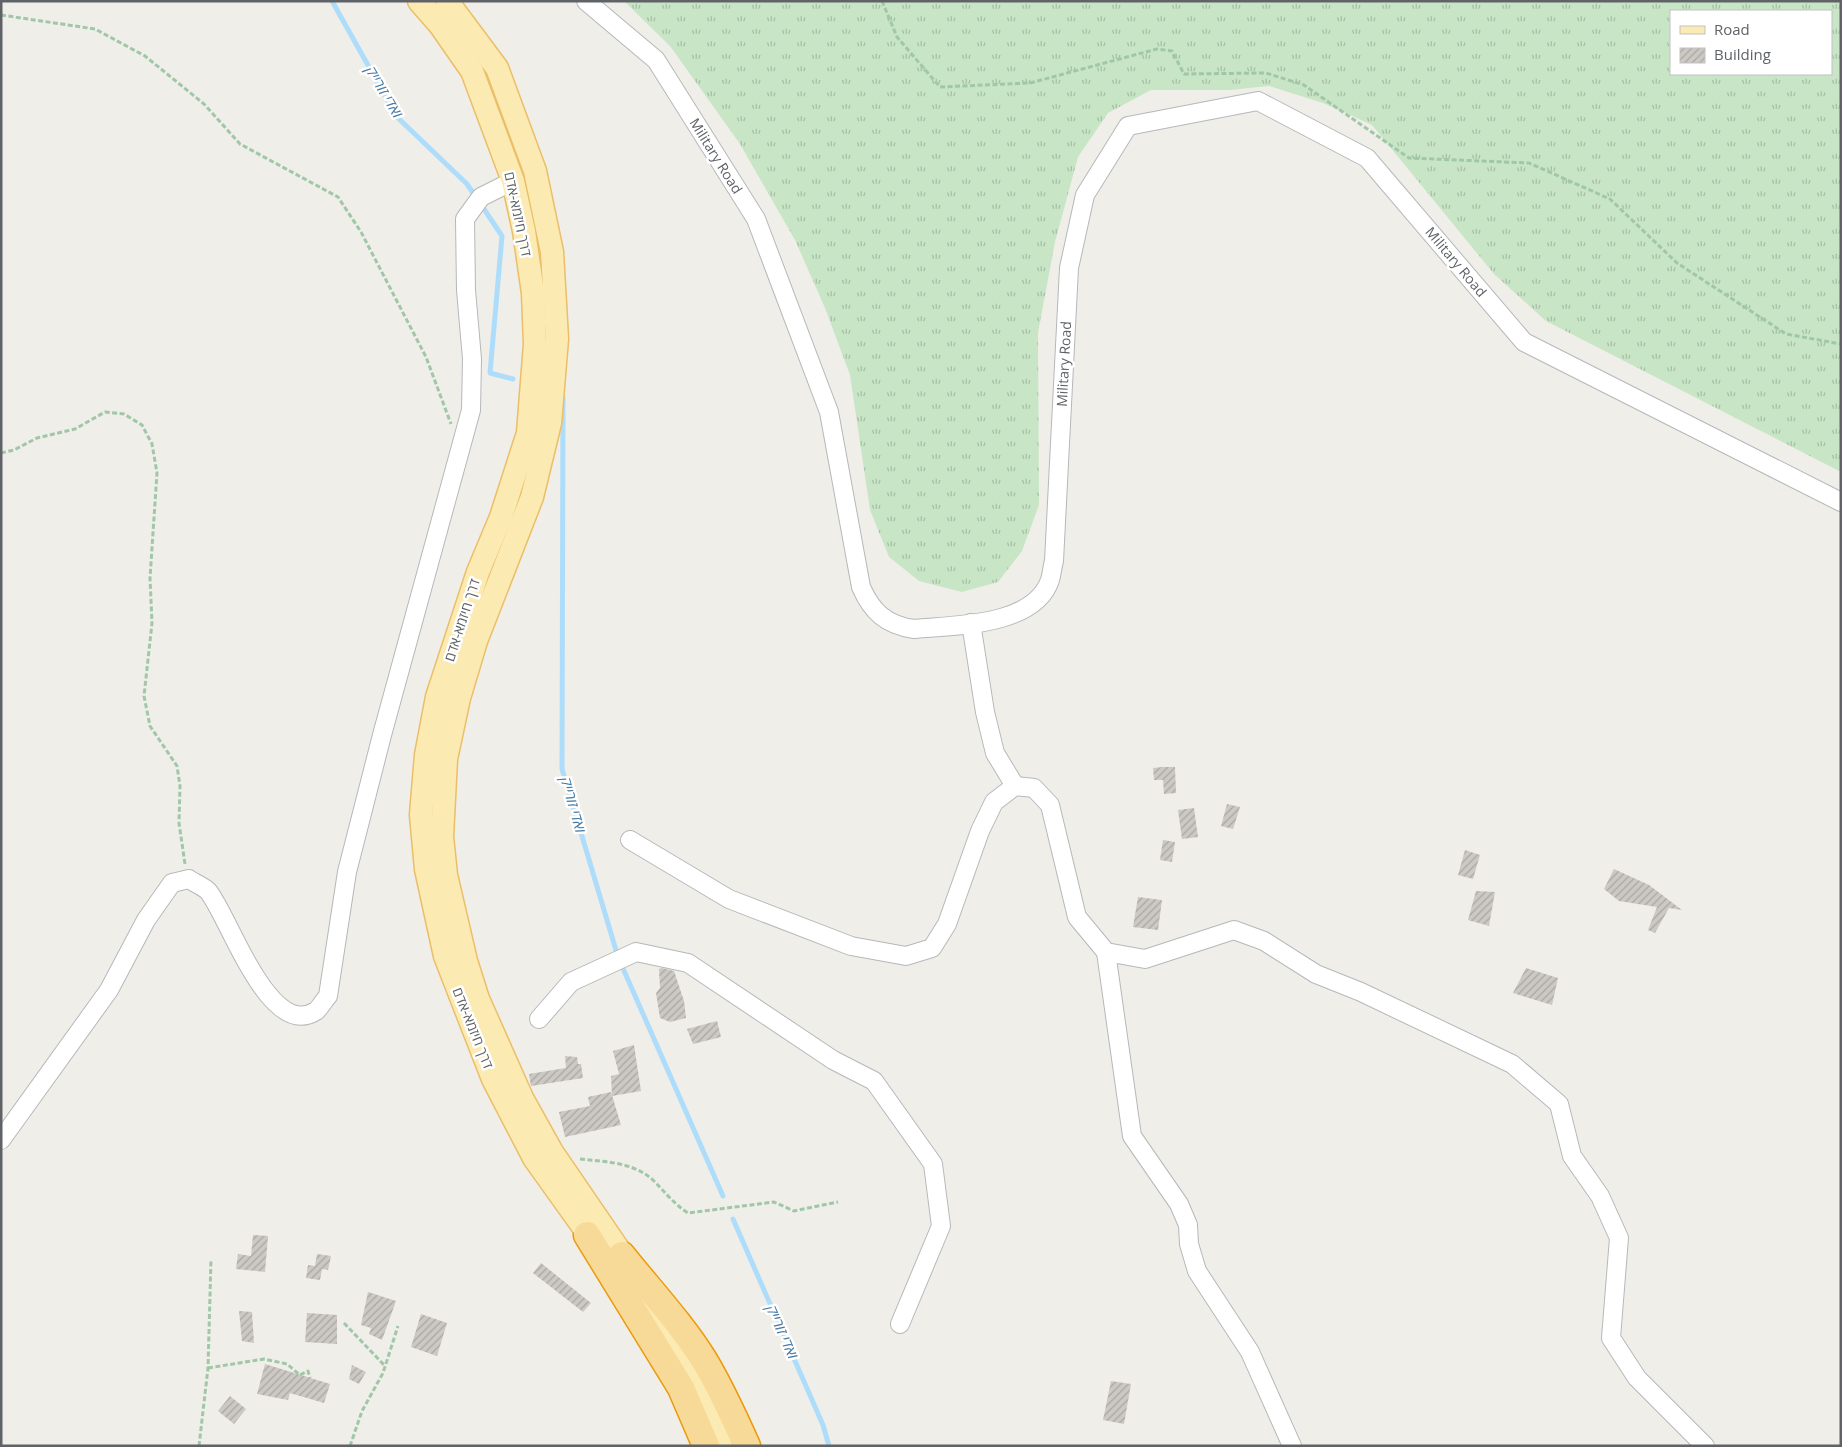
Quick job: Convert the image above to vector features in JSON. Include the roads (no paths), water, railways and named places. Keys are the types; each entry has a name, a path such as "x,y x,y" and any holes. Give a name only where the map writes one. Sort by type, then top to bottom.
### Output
{"highway":[{"path":"587,1235 681,1388 706,1446"},
{"path":"622,1255 703,1360 727,1402 747,1446"}],"main road":[{"name":"דרך חיזמא-אדם","path":"419,1 440,25 472,71 513,181 524,231 533,293 535,344 528,433 502,517 478,572 436,697 426,755 421,816 426,868 436,917 445,956 493,1080 534,1158 587,1235 665,1334 694,1387 721,1446"},
{"name":"דרך חיזמא-אדם","path":"447,1 497,68 535,171 552,252 558,339 550,423 532,497 476,641 459,698 446,759 442,837 446,874 455,916 478,999 522,1098 552,1152 622,1255 675,1327 705,1381 735,1446"}],"street":[{"name":"Military Road","path":"586,1 656,60 756,219 828,412 861,587 874,612 886,621 899,627 914,629 1004,618 1023,610 1039,597 1050,582 1054,561 1069,268 1085,195 1128,126 1258,101 1368,158 1524,342 1841,502"},
{"path":"1,1140 108,990 146,920 172,883 188,879 207,890 265,993 283,1011 301,1015 316,1011 328,996 347,872 382,735 471,410 472,376 466,290 465,219 481,197 513,181"},
{"path":"971,623 985,712 994,753 1015,786"},
{"path":"630,840 729,899 851,946 906,956 932,948 947,924 980,831 994,802 1015,786 1034,788 1050,805 1077,917 1106,952 1132,1136 1179,1204 1188,1225 1189,1244 1197,1271 1250,1352 1292,1446"},
{"path":"1106,952 1145,959 1234,930 1264,941 1316,974 1361,992 1512,1064 1559,1104 1572,1156 1600,1196 1620,1238 1611,1338 1637,1378 1705,1446"},
{"path":"539,1019 571,982 636,952 688,963 833,1060 874,1081 933,1164 941,1226 900,1324"}],"waterway":[{"name":"ואדי זורייק","path":"332,1 397,117 467,184 473,193"},
{"name":"ואדי זורייק","path":"484,209 502,236 490,373 513,379"},
{"name":"ואדי זורייק","path":"563,397 562,769 618,957 723,1196"},
{"name":"ואדי זורייק","path":"733,1219 823,1425 829,1446"}]}
